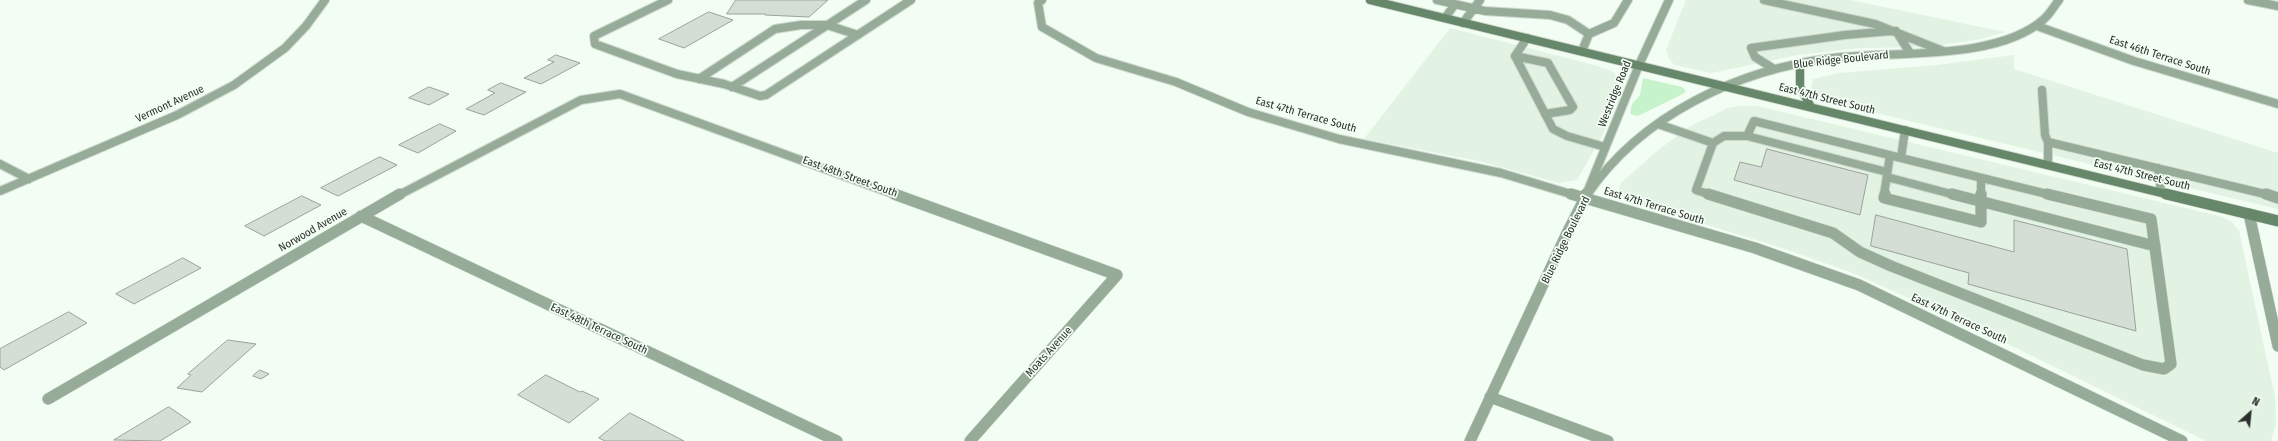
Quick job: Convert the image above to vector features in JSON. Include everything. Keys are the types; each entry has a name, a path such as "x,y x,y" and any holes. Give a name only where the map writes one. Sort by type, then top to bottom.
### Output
{"main road":[{"name":"East 47th Street South","path":"1370,0 2278,221"},
{"path":"1800,63 1798,80 1800,92 1811,107"}],"street":[{"name":"Vermont Avenue","path":"0,191 182,113 228,88 258,69 292,41 315,16 324,0"},
{"path":"668,0 594,36 595,44 677,74 732,87 760,96 766,95 911,0"},
{"path":"732,87 866,0"},
{"name":"East 47th Terrace South","path":"1042,0 1038,3 1042,27 1096,58 1176,82 1248,112 1339,139 1500,173 1755,248 1859,285 2182,441"},
{"path":"1437,0 1485,11 1550,15 1568,20 1589,34"},
{"path":"1463,23 1480,0"},
{"path":"1582,51 1589,34 1614,23 1628,0"},
{"name":"Westridge Road","path":"1584,198 1639,65 1669,0"},
{"path":"1764,0 1875,24 1896,31 1943,51"},
{"name":"Blue Ridge Boulevard","path":"1470,441 1584,198 1628,147 1658,124 1707,94 1728,87 1753,75 1774,69 1800,63 1860,55 1943,51 2003,40 2037,26 2051,14 2059,0"},
{"path":"2248,0 2278,6"},
{"path":"1445,18 1455,4"},
{"path":"698,79 775,29 801,25 827,25 858,35"},
{"name":"East 46th Terrace South","path":"2037,26 2134,61 2278,104"},
{"path":"1774,69 1755,57 1751,48 1845,35 1896,31"},
{"path":"1896,31 1910,53"},
{"path":"1515,56 1527,38"},
{"path":"1515,56 1553,129 1567,136 1605,147"},
{"path":"1515,56 1548,63 1573,107 1570,110 1545,114"},
{"path":"2042,90 2045,135 2048,142 2048,165"},
{"name":"East 48th Street South","path":"597,96 620,94 656,106 1102,270"},
{"name":"Norwood Avenue","path":"48,399 423,180 581,100 597,96"},
{"path":"1747,136 1754,121 2151,219 2155,246 2171,364 2164,369 2143,365 1891,266 1860,252 1833,232 1696,190 1713,142 1724,136 1747,136 1981,202 2155,246"},
{"path":"1658,124 1713,142"},
{"path":"1901,158 1905,130"},
{"path":"2048,142 2264,192 2278,198"},
{"path":"1890,155 1884,198 1981,222 1981,178"},
{"path":"0,164 29,179"},
{"path":"2158,168 2161,192"},
{"path":"2249,214 2278,346"},
{"name":"East 48th Terrace South","path":"361,216 837,441"},
{"name":"Moats Avenue","path":"970,441 1117,275 1102,270"},
{"path":"1490,397 1608,441"}],"shaded area":[{"path":"1686,0 1850,0 2005,32 1981,39 1929,47 1860,48 1798,55 1711,73 1675,65 1669,59 1666,50"},
{"path":"1450,28 1594,65 1611,71 1620,78 1622,85 1621,94 1603,134 1577,180 1559,183 1479,161 1364,139"},
{"path":"2014,55 2014,69 2278,153 2278,209 1830,102 1811,92 1813,79 1839,73 1937,65"},
{"path":"1739,106 1758,106 2219,216 2231,221 2239,231 2275,397 2276,423 2271,441 2206,441 1975,328 1853,273 1776,246 1638,204 1625,198 1618,191 1621,183 1657,151 1689,127 1728,108"}],"green space":[{"path":"1643,78 1682,87 1686,91 1683,94 1642,114 1637,116 1630,114 1632,104 1640,95"}],"building":[{"path":"736,0 828,0 809,17 765,14 727,14"},
{"path":"709,12 733,20 684,48 659,39"},
{"path":"556,55 580,63 541,84 524,78 554,62 548,60"},
{"path":"501,83 526,92 484,115 466,109 495,93 488,90"},
{"path":"429,87 449,94 429,105 409,98"},
{"path":"440,124 456,131 418,153 399,145"},
{"path":"1767,149 1868,175 1860,215 1734,180 1740,162 1761,167"},
{"path":"380,157 397,165 338,196 321,188"},
{"path":"302,196 321,205 264,236 245,226"},
{"path":"1876,215 2014,252 2014,220 2127,249 2136,331 1968,284 1969,273 1871,246"},
{"path":"183,258 201,268 134,304 116,294"},
{"path":"69,312 87,323 4,370 0,367 0,349"},
{"path":"228,340 256,344 202,392 177,388 191,375 188,374"},
{"path":"260,370 269,374 261,379 253,376"},
{"path":"546,375 580,392 582,391 599,399 569,423 518,395"},
{"path":"169,407 191,422 160,441 114,440"},
{"path":"630,413 684,441 605,441 599,438"}]}
